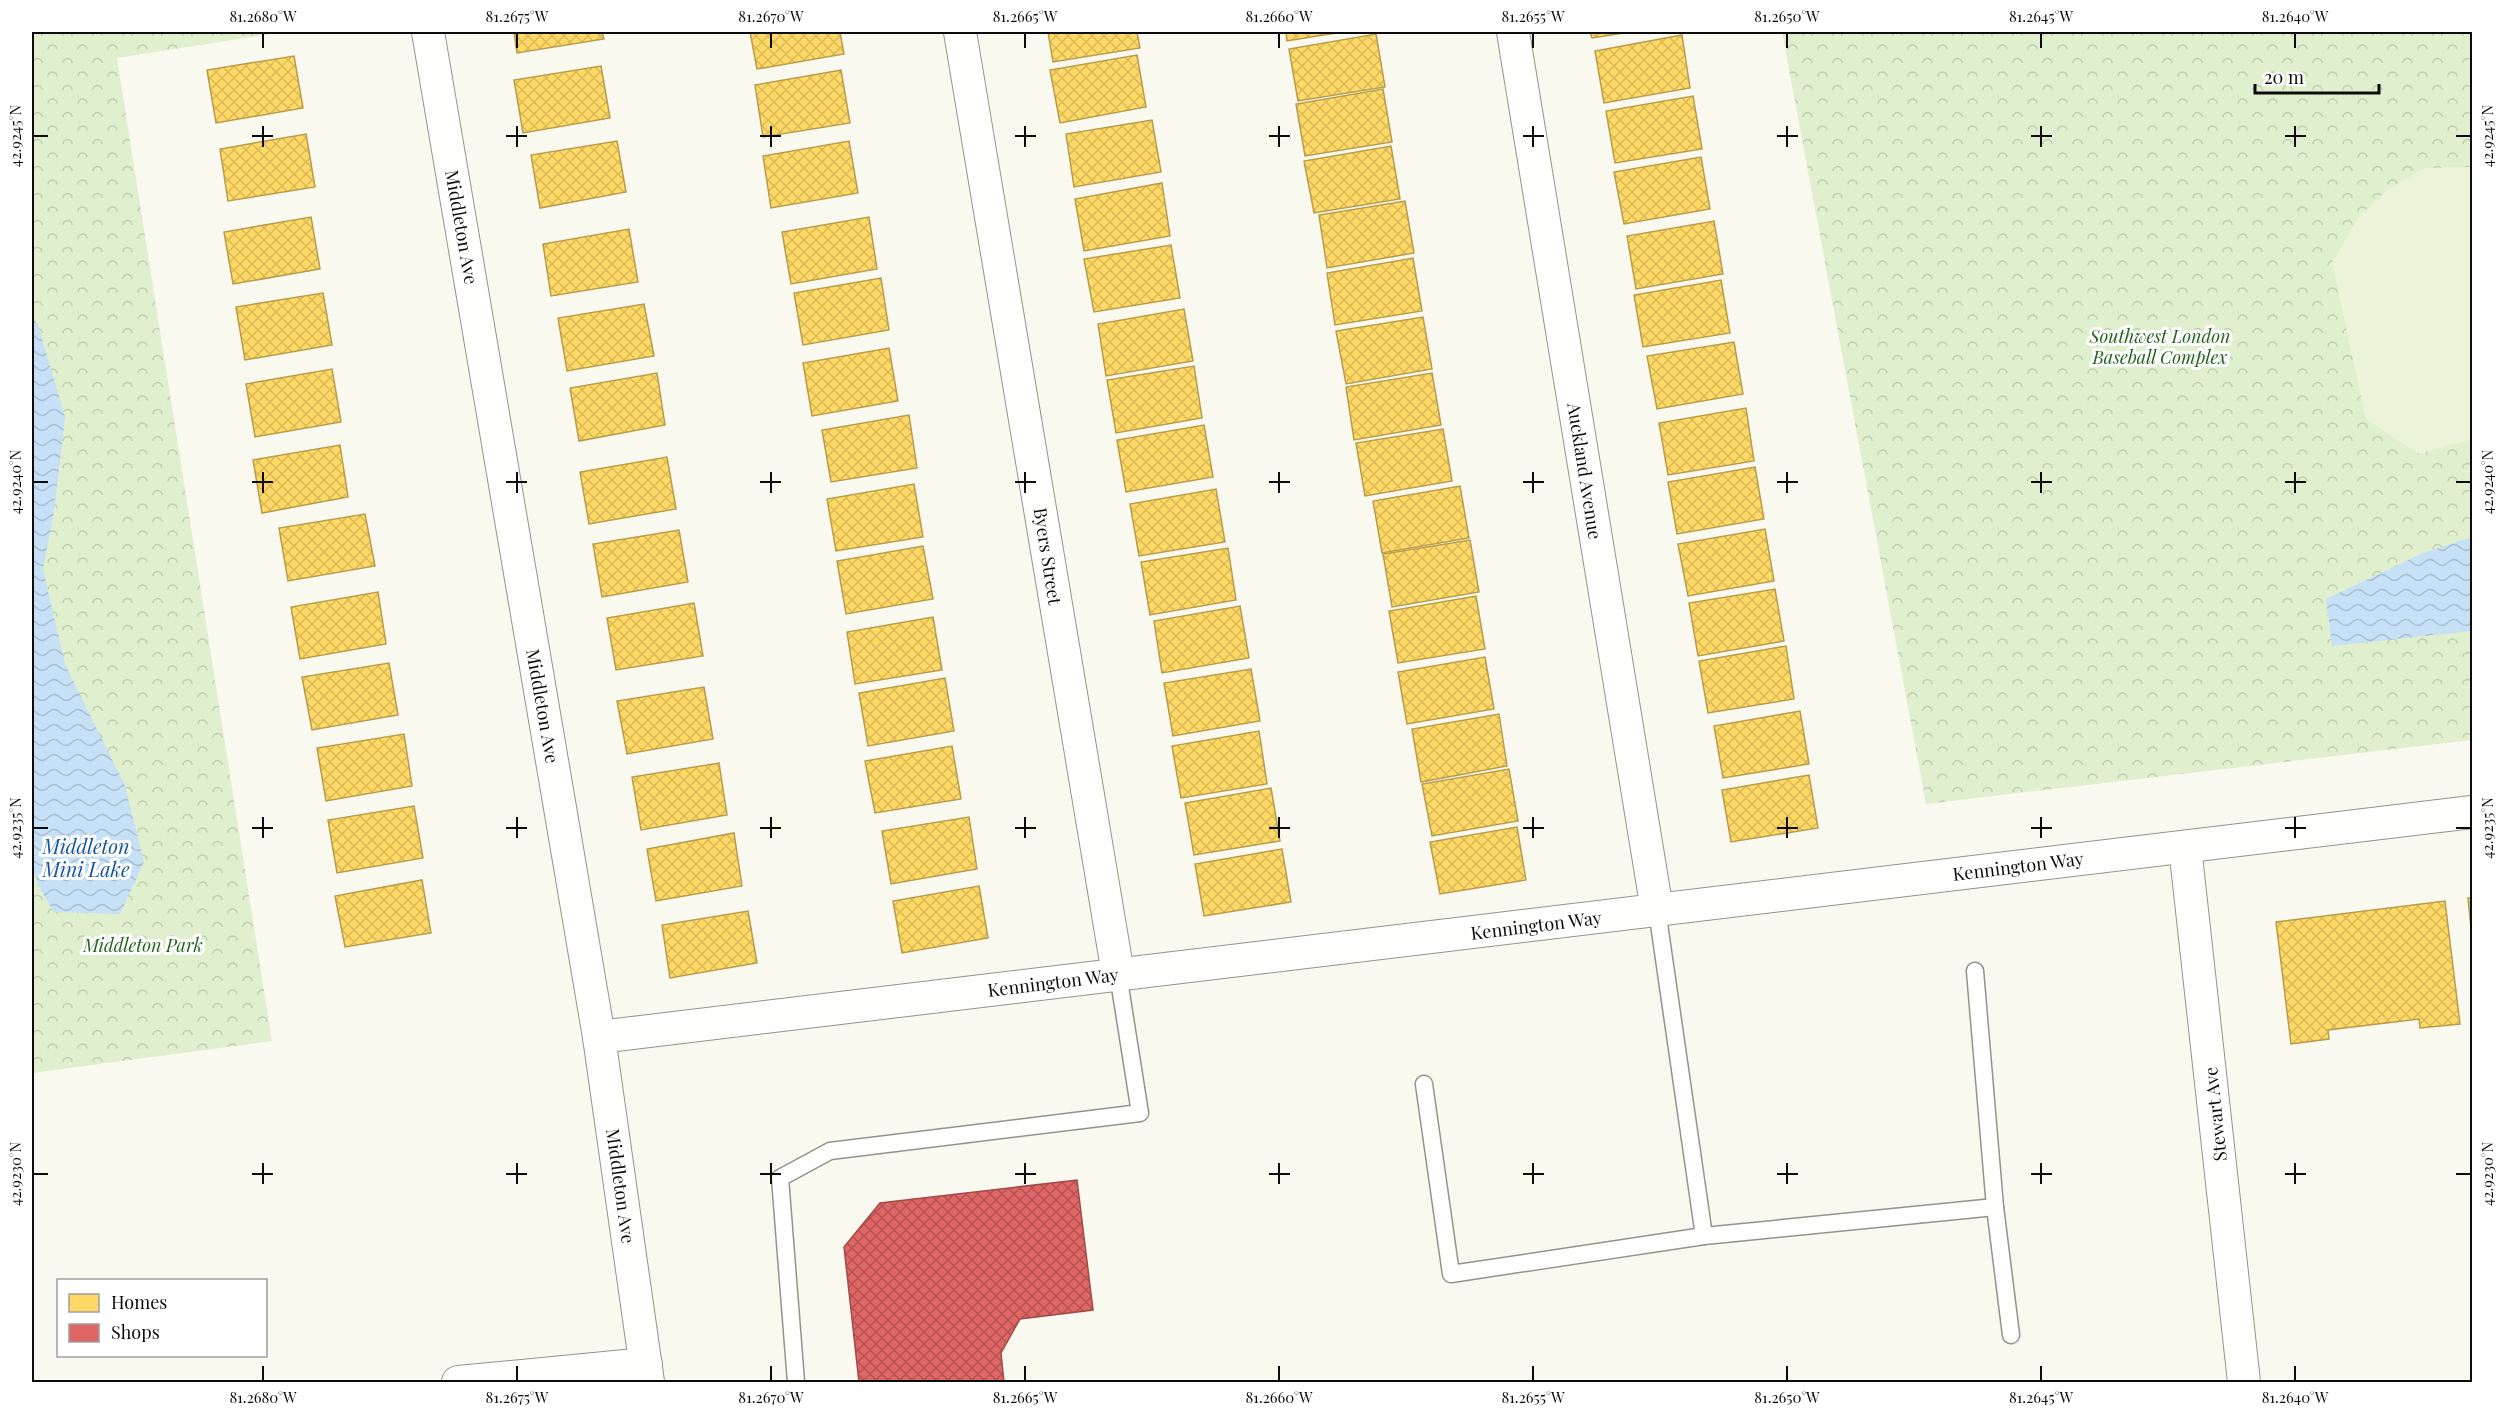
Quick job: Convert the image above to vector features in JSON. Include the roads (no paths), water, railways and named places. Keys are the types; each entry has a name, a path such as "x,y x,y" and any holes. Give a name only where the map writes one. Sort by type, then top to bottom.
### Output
{"street":[{"name":"Middleton Ave","path":"428,32 599,1037 647,1373"},
{"name":"Byers Street","path":"960,32 1118,974"},
{"name":"Auckland Avenue","path":"1513,32 1657,910"},
{"name":"Kennington Way","path":"599,1037 2472,812"},
{"name":"Stewart Ave","path":"2185,846 2244,1383"},
{"path":"458,1383 647,1373"}],"lane":[{"path":"1657,910 1704,1236"},
{"path":"1975,971 1995,1208 2011,1335"},
{"path":"796,1383 780,1178 830,1151 1140,1113 1118,974"},
{"path":"1424,1084 1451,1275 1704,1236 1995,1208"}],"water":[{"name":"Middleton Mini Lake","path":"32,317 38,325 65,417 54,512 43,569 65,664 125,786 144,862 120,914 54,912 38,885 32,864"},
{"path":"2472,537 2472,631 2332,646 2326,599 2423,553"}],"park label":[{"name":"Southwest London Baseball Complex","path":"2160,346"},
{"name":"Middleton Park","path":"143,945"}]}
